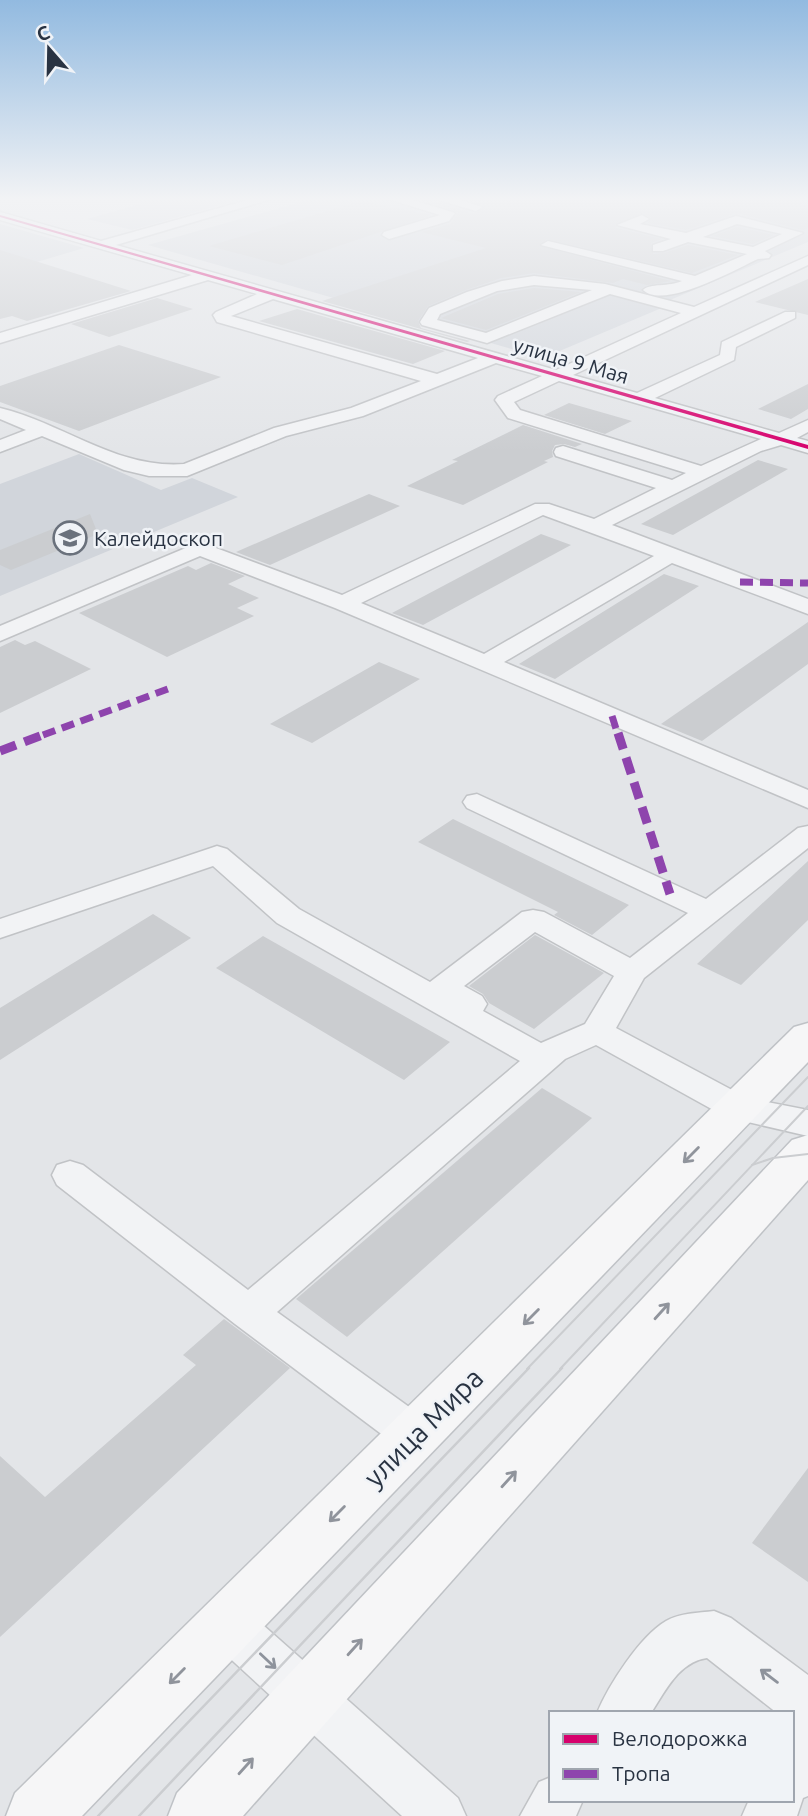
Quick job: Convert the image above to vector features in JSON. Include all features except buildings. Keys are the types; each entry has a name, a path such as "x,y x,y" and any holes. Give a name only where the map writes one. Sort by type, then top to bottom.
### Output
{"main road":[{"name":"улица Мира","path":"38,1816 808,1037"},
{"path":"200,1816 808,1151"}],"street":[{"path":"0,338 184,283"},
{"name":"улица 9 Мая","path":"230,283 808,447"},
{"path":"511,283 435,311 428,322 487,338 606,290"},
{"path":"574,283 697,312"},
{"path":"743,298 768,283"},
{"path":"271,294 221,315 223,319 438,380"},
{"path":"702,472 514,414 504,400 723,301 743,298 777,306 808,320"},
{"path":"638,399 728,357 728,345 777,306 808,306"},
{"path":"335,350 392,330"},
{"path":"0,413 139,470 170,473 187,470 300,425 357,412 493,358"},
{"path":"595,526 754,447 781,439 808,425"},
{"path":"0,446 42,430"},
{"path":"563,452 673,487"},
{"path":"343,603 542,508 808,607"},
{"path":"0,634 200,548 343,603 808,800"},
{"path":"486,663 670,555"},
{"path":"477,802 707,911"},
{"path":"249,1313 548,1055 597,1032 632,972 808,834"},
{"path":"0,929 216,855 288,916 548,1055"},
{"path":"548,1055 442,987 533,919 632,972"},
{"path":"597,1032 738,1108 808,1123"},
{"path":"70,1175 249,1313 415,1435"},
{"path":"228,1625 440,1816"},
{"path":"622,1711 664,1653 682,1638 714,1634 795,1695 808,1729"},
{"path":"794,1774 804,1758 808,1737"}],"lane":[{"path":"650,290 666,293 690,283"}],"shaded area":[{"path":"280,283 711,283 670,300 658,297 648,302 664,307 543,358"},
{"name":"Калейдоскоп","path":"79,454 161,490 192,478 238,497 0,596 0,484"}],"tram line":[{"path":"527,1369 808,1077"},
{"path":"753,1165 808,1106"},
{"path":"753,1165 773,1158 808,1154"},
{"path":"560,1369 753,1165"},
{"path":"98,1816 529,1368"},
{"path":"139,1816 562,1368"}],"marked path":[{"path":"740,582 808,583"},
{"path":"0,751 168,689"},
{"path":"612,716 670,894"}],"cycle path":[{"path":"233,283 808,447"}],"place":[{"name":"Калейдоскоп","path":"70,538"}]}
